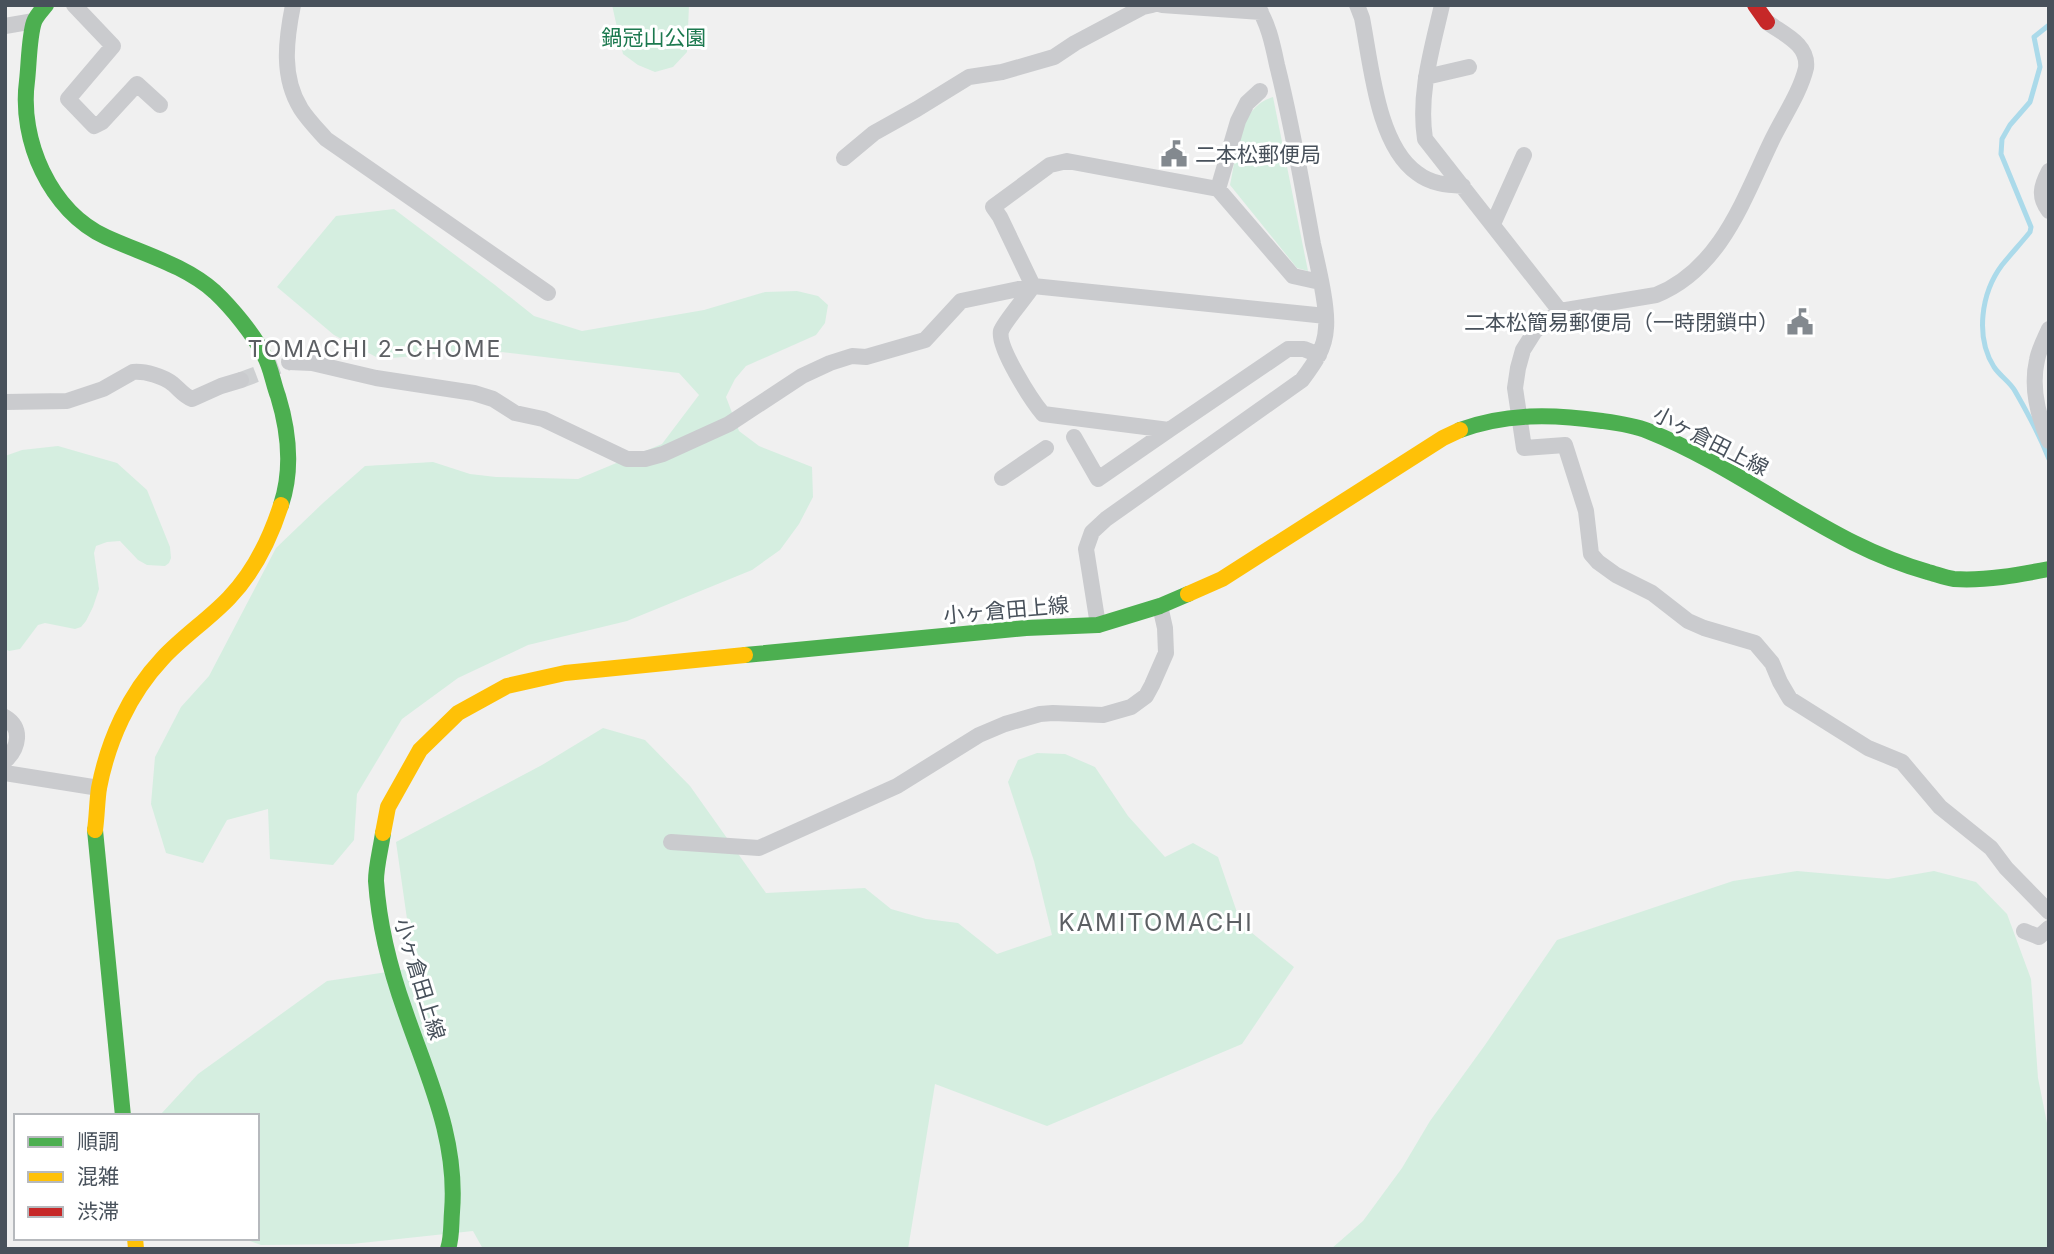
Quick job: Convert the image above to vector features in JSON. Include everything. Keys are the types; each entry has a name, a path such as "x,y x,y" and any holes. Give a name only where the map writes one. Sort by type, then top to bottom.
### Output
{"main road":[{"path":"46,5 34,22 25,93 31,143 44,177 69,209 90,227 104,236 189,274 215,292 244,325 265,356 286,422 289,452 286,491 261,553 246,579 229,598 162,659 142,684 113,735 99,788 95,836 123,1114"},
{"path":"1755,5 1767,22"},
{"name":"小ヶ倉田上線","path":"449,1246 454,1189 449,1142 385,944 376,877 388,807 420,750 458,713 507,686 565,673 1026,628 1098,625 1160,606 1222,579 1443,438 1486,421 1518,416 1604,419 1647,430 1741,478 1836,534 1891,561 1922,572 1952,579 2000,578 2047,570"}],"street":[{"path":"74,5 113,46 68,99 94,126 102,122 138,84 160,105"},
{"path":"293,5 285,47 289,79 300,108 326,139 548,293"},
{"path":"844,158 874,133 969,77 1002,72 1054,57 1143,6 1152,5"},
{"path":"1098,625 1086,549 1092,532 1106,519 1301,380 1320,355 1327,325 1283,85 1272,43 1258,8 1162,5"},
{"path":"1357,5 1362,18 1382,121 1397,152 1416,173 1440,185 1463,187"},
{"path":"1442,5 1426,77 1422,120 1425,139 1560,311"},
{"path":"5,26 34,22"},
{"path":"1767,22 1794,40 1803,50 1806,68 1741,208 1727,232 1703,263 1667,290 1656,295 1560,311 1535,331 1523,350 1515,388 1524,448 1565,445 1586,511 1591,554 1598,562 1616,575 1652,593 1688,621 1755,643 1772,663 1790,699 1868,748 1902,762 1940,807 1991,848 2006,868 2049,912"},
{"path":"1426,77 1469,67"},
{"path":"1218,189 1238,121 1247,103 1260,91"},
{"path":"1493,224 1524,155"},
{"path":"1033,286 993,207 1050,165 1068,161 1218,189 1293,276 1321,282"},
{"path":"2049,171 2040,192 2043,204 2049,211"},
{"path":"289,362 312,363 376,378 474,393 493,399 516,413 543,419 626,459 645,459 663,454 729,424 802,376 830,363 852,356 866,357 925,340 961,301 1033,286 1326,316"},
{"path":"1033,286 1001,331 1002,344 1031,400 1043,414 1170,430"},
{"path":"2049,328 2037,359 2036,389 2040,422 2049,441"},
{"path":"1074,437 1098,479 1288,349 1304,349 1320,355"},
{"path":"5,402 67,401 85,396 133,372 141,372 172,383 186,397 192,399 241,380"},
{"path":"1002,478 1046,448"},
{"path":"671,842 759,848 897,786 979,735 1005,724 1040,714 1103,715 1131,707 1146,696 1166,653 1165,628 1160,606"},
{"path":"5,717 16,727 17,734 13,754 5,761"},
{"path":"5,773 99,788"},
{"path":"2024,932 2039,937 2049,928"}],"green space":[{"name":"鍋冠山公園","path":"612,5 689,5 687,52 673,67 655,72 638,65 623,54"},
{"path":"1273,97 1308,271 1297,268 1230,185 1237,146 1246,121 1261,102"},
{"path":"394,209 534,316 582,331 704,310 765,292 797,291 818,296 828,305 825,323 816,335 746,366 735,379 726,397 739,431 759,446 812,467 813,497 799,524 780,550 752,570 627,621 528,645 458,678 402,719 357,794 354,840 333,865 270,859 268,809 227,820 203,863 166,853 151,804 155,757 181,707 209,676 276,548 365,466 433,462 470,474 578,479 662,444 699,395 679,373 484,350 380,359 334,335 277,287 336,216"},
{"path":"58,446 117,463 147,490 170,547 171,558 165,566 147,565 138,560 120,541 96,546 94,553 99,589 86,621 75,629 45,623 38,625 20,649 9,651 5,649 5,456 22,450"},
{"path":"603,728 645,740 690,786 766,893 865,888 891,909 926,919 958,923 997,954 1052,935 1034,861 1008,782 1018,760 1037,753 1065,754 1095,767 1128,816 1165,857 1193,843 1218,857 1241,924 1294,967 1242,1044 1047,1126 935,1084 908,1249 483,1249 473,1231 352,1244 261,1245 247,1240 259,1240 259,1114 161,1114 198,1074 327,981 414,968 396,842 542,765"},
{"path":"1797,871 1888,879 1934,871 1976,882 2007,914 2031,979 2038,1078 2049,1133 2049,1249 1331,1249 1363,1221 1402,1168 1430,1121 1557,940 1733,881"}],"waterway":[{"path":"2049,25 2034,37 2040,67 2030,102 2002,139 2001,154 2031,227 2030,232 1995,276 1983,315 1984,342 1988,355 1994,367 2015,391 2049,459"}],"tunnel":[{"path":"241,380 289,362"}],"traffic: fast":[{"path":"46,5 32,28 26,104 28,127 42,171 54,192 86,225 106,237 191,274 222,298 249,330 268,365 285,423 288,464 281,505"},
{"path":"1460,430 1495,420 1548,416 1631,426 1648,431 1701,456 1828,529 1908,566 1954,579 2002,577 2049,569"},
{"path":"745,655 1026,628 1098,625 1160,606 1188,594"},
{"path":"95,830 123,1114"},
{"path":"383,833 376,881 383,930 400,995 432,1085 450,1159 453,1185 448,1249"}],"traffic: slow":[{"path":"1188,594 1222,579 1443,438 1460,430"},
{"path":"95,830 103,770 114,736 130,703 162,659 221,606 246,578 272,530 281,505"},
{"path":"383,833 388,807 420,750 458,713 507,686 565,673 745,655"},
{"path":"135,1240 136,1249"}],"traffic: jam":[{"path":"1755,5 1767,22"}],"place":[{"name":"二本松郵便局","path":"1174,154"},
{"name":"二本松簡易郵便局（一時閉鎖中）","path":"1800,322"}],"district":[{"name":"TOMACHI 2-CHOME","path":"375,349"},
{"name":"KAMITOMACHI","path":"1156,922"}]}
